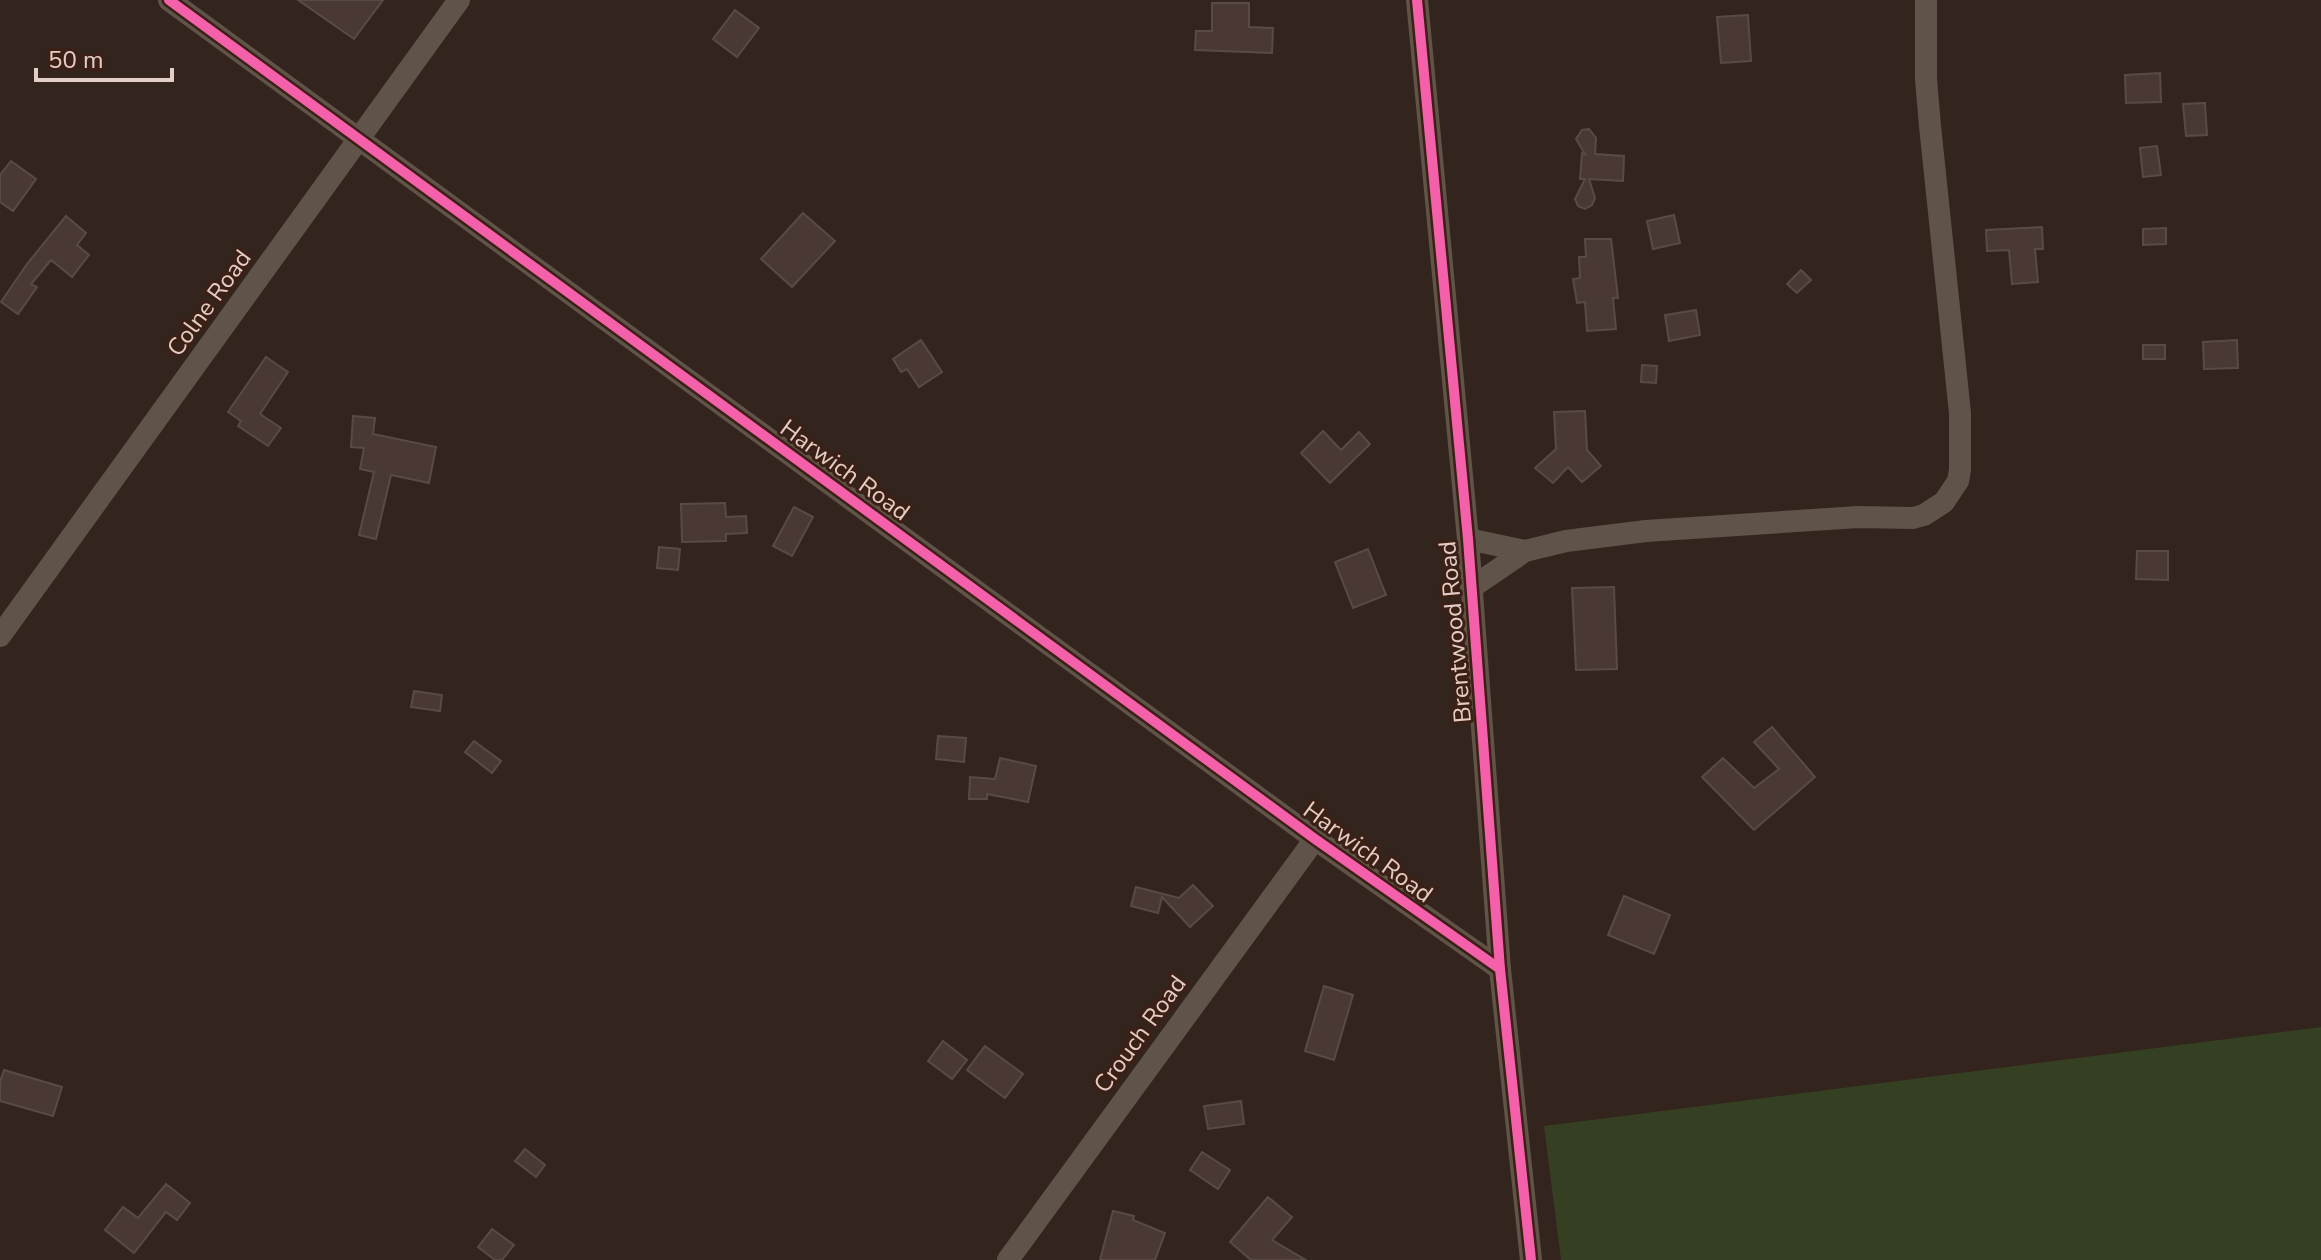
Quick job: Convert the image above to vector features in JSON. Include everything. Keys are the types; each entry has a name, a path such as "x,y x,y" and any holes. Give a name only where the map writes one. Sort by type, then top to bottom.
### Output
{"street":[{"name":"Harwich Road","path":"169,0 1315,839 1500,969"},
{"name":"Colne Road","path":"0,636 459,0"},
{"name":"Brentwood Road","path":"1417,0 1468,539 1500,969 1531,1260"},
{"path":"1471,588 1525,551 1566,541 1646,531 1858,517 1913,518 1935,510 1951,493 1960,470 1960,413 1926,79 1926,0"},
{"path":"1468,539 1525,551"},
{"name":"Crouch Road","path":"1008,1260 1315,839"}],"green space":[{"path":"2321,1027 2321,1260 1561,1260 1544,1126"}],"building":[{"path":"298,0 383,0 354,39"},
{"path":"1212,3 1249,3 1249,27 1273,28 1272,53 1195,50 1196,31 1212,31"},
{"path":"735,10 759,28 737,57 713,39"},
{"path":"1748,15 1751,61 1721,63 1717,17"},
{"path":"2160,73 2161,102 2126,103 2125,75"},
{"path":"2205,103 2207,135 2186,136 2183,104"},
{"path":"1589,129 1596,138 1595,154 1624,156 1623,181 1589,179 1595,198 1592,205 1585,209 1578,206 1575,199 1585,179 1580,179 1582,153 1585,154 1576,139 1582,130"},
{"path":"2157,146 2161,175 2143,177 2140,148"},
{"path":"11,161 36,179 13,211 0,202 0,175"},
{"path":"803,213 835,241 792,287 761,259"},
{"path":"1674,215 1680,243 1653,249 1647,221"},
{"path":"66,216 86,233 77,245 89,255 72,277 51,260 31,284 37,287 18,314 1,302"},
{"path":"2042,227 2043,249 2035,249 2038,282 2012,284 2009,250 1987,251 1986,230"},
{"path":"2166,228 2166,244 2143,245 2143,229"},
{"path":"1585,239 1611,239 1618,298 1613,298 1616,329 1587,331 1585,302 1577,303 1573,279 1580,278 1579,257 1586,257"},
{"path":"1801,270 1811,280 1797,293 1787,284"},
{"path":"1696,310 1700,335 1669,341 1665,315"},
{"path":"921,340 942,372 919,387 907,369 901,372 893,359"},
{"path":"2237,340 2238,368 2204,369 2203,342"},
{"path":"2143,345 2165,345 2165,359 2143,359"},
{"path":"266,357 288,372 260,414 281,428 268,446 238,426 241,421 228,412"},
{"path":"1642,365 1657,366 1656,383 1641,382"},
{"path":"1585,411 1587,450 1601,466 1582,482 1568,467 1553,483 1535,468 1556,449 1554,412"},
{"path":"353,416 375,418 373,434 436,447 429,483 391,475 376,539 359,535 374,472 360,469 364,448 351,447"},
{"path":"1323,431 1341,450 1359,432 1370,444 1330,483 1301,453"},
{"path":"725,503 726,517 746,516 747,533 726,534 726,541 682,542 681,504"},
{"path":"794,507 813,517 792,556 773,546"},
{"path":"659,547 680,549 678,570 657,568"},
{"path":"1368,549 1386,595 1353,608 1335,562"},
{"path":"2137,551 2168,551 2168,580 2136,579"},
{"path":"1614,587 1617,669 1576,670 1572,588"},
{"path":"414,691 442,695 440,711 411,707"},
{"path":"1772,727 1815,777 1754,830 1702,777 1723,758 1754,788 1779,769 1754,742"},
{"path":"938,736 966,738 964,762 936,759"},
{"path":"474,741 501,761 492,773 465,752"},
{"path":"1000,758 1036,766 1028,802 987,794 987,799 969,799 970,777 995,779"},
{"path":"1193,885 1213,906 1190,927 1162,897 1158,913 1131,906 1136,887 1179,898"},
{"path":"1624,896 1670,915 1654,954 1608,935"},
{"path":"1324,986 1353,995 1334,1060 1305,1051"},
{"path":"943,1041 967,1060 952,1079 928,1061"},
{"path":"985,1046 1023,1074 1005,1098 967,1070"},
{"path":"4,1070 62,1087 53,1116 0,1101 0,1082"},
{"path":"1241,1101 1244,1124 1208,1129 1204,1106"},
{"path":"525,1149 545,1165 536,1177 515,1161"},
{"path":"1202,1152 1230,1170 1218,1189 1190,1170"},
{"path":"166,1184 190,1203 177,1220 166,1212 134,1253 105,1230 123,1207 138,1218"},
{"path":"1268,1197 1292,1217 1272,1240 1306,1260 1251,1260 1230,1242"},
{"path":"1113,1211 1134,1216 1133,1220 1165,1233 1155,1260 1100,1260"},
{"path":"492,1229 514,1245 502,1260 495,1260 478,1247"}],"cycle path":[{"path":"169,0 1315,839 1500,969"},
{"path":"1417,0 1468,539 1500,969 1531,1260"}]}
